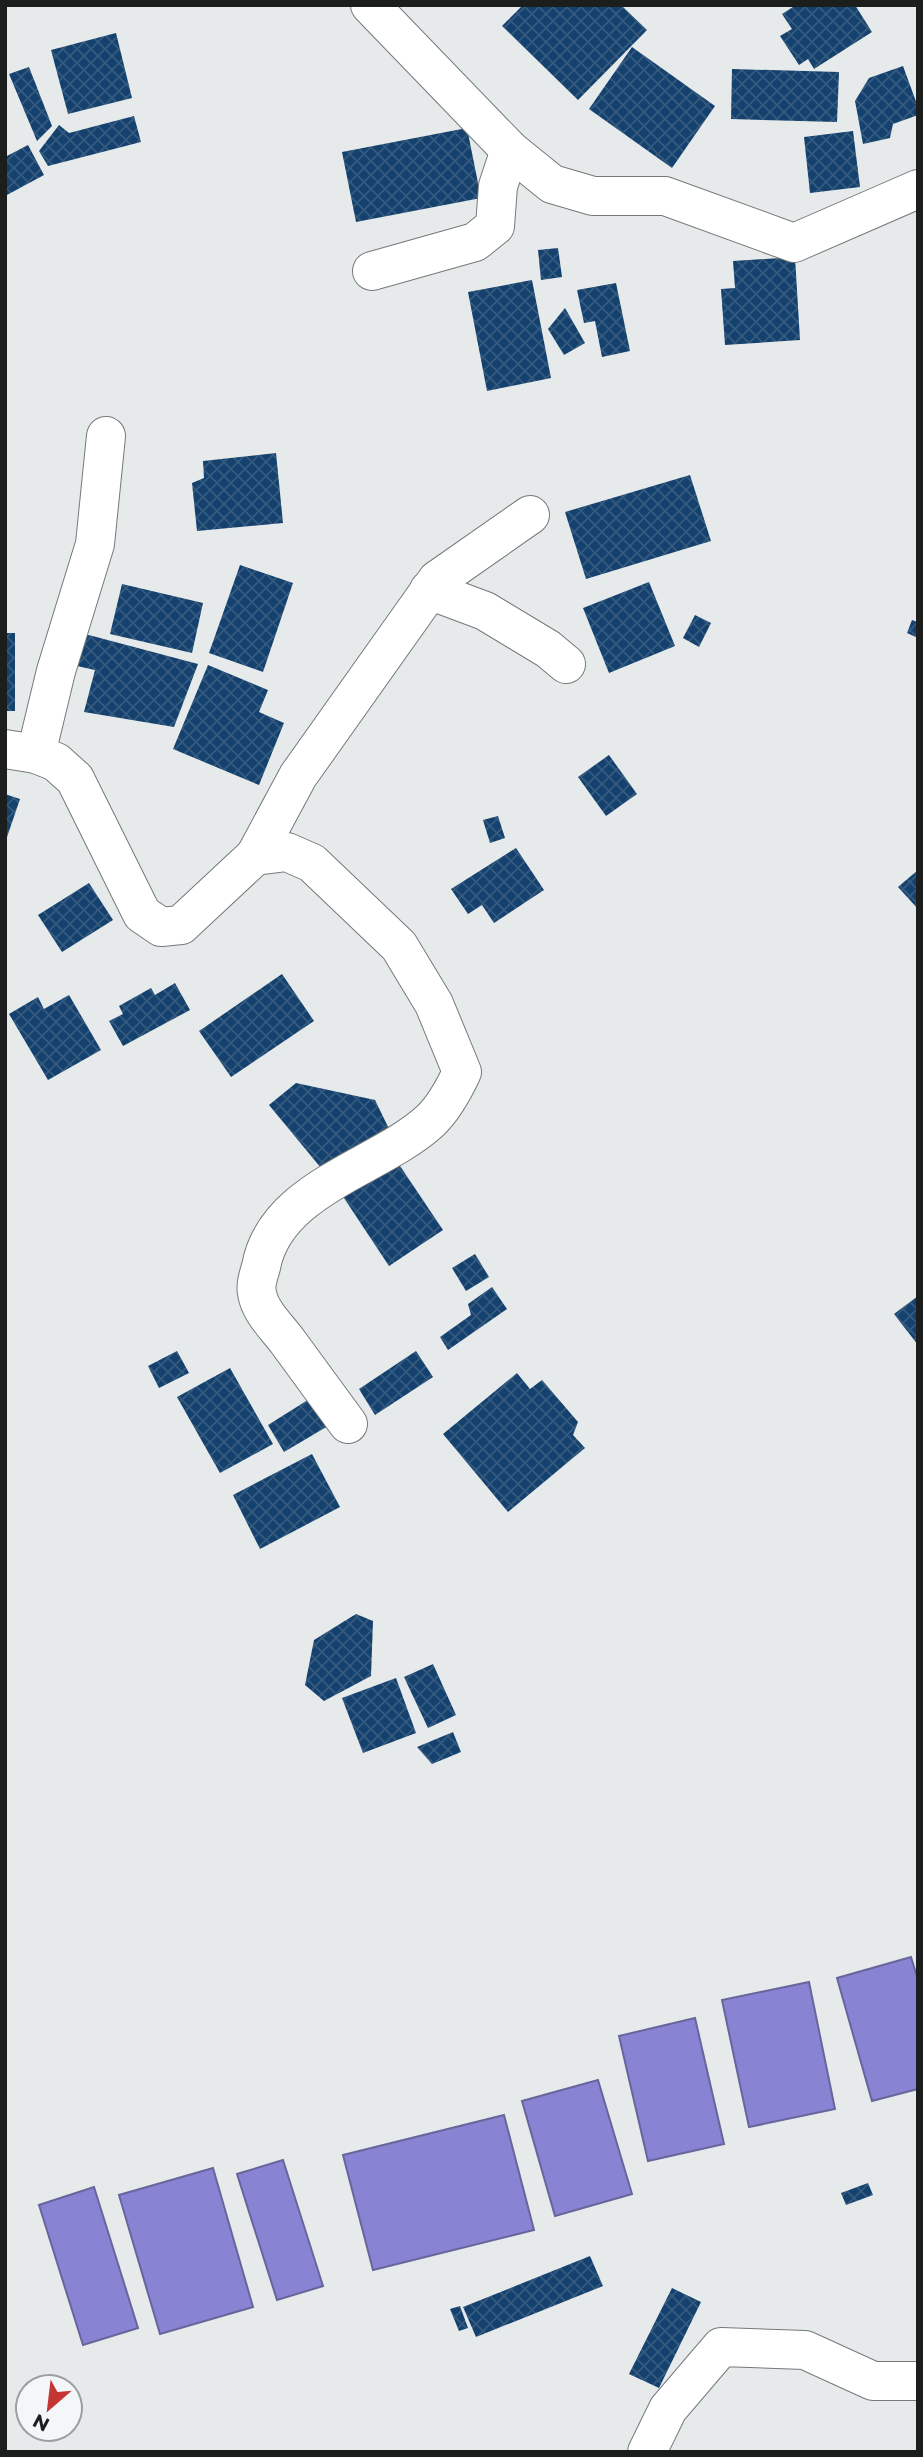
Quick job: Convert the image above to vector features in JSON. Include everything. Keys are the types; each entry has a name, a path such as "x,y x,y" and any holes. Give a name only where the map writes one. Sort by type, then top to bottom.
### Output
{"street":[{"path":"370,5 510,150 552,184 593,196 665,196 794,243 918,189"},
{"path":"372,271 475,242 495,226 498,186 510,150"},
{"path":"106,436 95,544 56,671 21,752 56,762 75,779 142,914 161,927 181,925 255,856 298,776 437,580 530,515"},
{"path":"429,590 485,611 548,649 566,664"},
{"path":"255,856 288,852 312,863 399,946 434,1004 462,1072 452,1092 432,1120 405,1140 336,1179 307,1199 283,1222 263,1256 256,1292 265,1314 348,1424"},
{"path":"647,2452 668,2409 721,2347 805,2350 873,2381 918,2381"}],"shaded area":[{"path":"911,1957 918,1980 918,2089 872,2101 837,1978"},
{"path":"809,1982 835,2109 749,2127 722,2000"},
{"path":"695,2018 724,2144 648,2161 619,2036"},
{"path":"598,2080 632,2194 555,2216 522,2101"},
{"path":"504,2115 534,2230 373,2270 343,2155"},
{"path":"283,2160 323,2286 277,2300 237,2174"},
{"path":"213,2168 253,2307 160,2334 119,2195"},
{"path":"94,2187 138,2328 83,2345 39,2205"}],"building":[{"path":"523,5 621,5 647,30 578,100 502,26"},
{"path":"796,5 855,5 872,32 814,69 808,59 799,65 780,36 792,29 782,14"},
{"path":"116,33 132,98 68,114 51,50"},
{"path":"632,47 715,106 672,168 589,109"},
{"path":"903,66 918,107 918,115 893,124 890,138 863,144 855,101 869,78"},
{"path":"29,67 52,126 37,141 9,74"},
{"path":"732,69 839,72 837,122 731,119"},
{"path":"134,116 141,142 48,166 39,151 59,125 69,133"},
{"path":"467,128 481,198 356,222 342,152"},
{"path":"853,131 860,187 810,193 804,137"},
{"path":"28,145 44,175 5,196 5,157"},
{"path":"558,248 562,277 541,280 538,250"},
{"path":"795,257 800,340 725,345 721,289 735,288 733,261"},
{"path":"532,280 551,378 487,391 468,292"},
{"path":"616,283 630,351 602,357 595,321 584,323 577,290"},
{"path":"565,308 585,343 564,355 548,329"},
{"path":"276,453 283,523 197,531 192,483 204,478 203,461"},
{"path":"690,475 711,541 586,579 565,512"},
{"path":"240,565 293,583 263,672 209,653"},
{"path":"649,582 675,646 609,673 583,608"},
{"path":"122,584 203,603 192,653 110,634"},
{"path":"695,615 711,623 699,647 683,638"},
{"path":"912,620 918,622 918,638 907,633"},
{"path":"5,633 15,633 15,711 5,711"},
{"path":"85,634 198,664 174,727 84,712 95,670 77,666"},
{"path":"208,665 268,690 259,712 284,723 259,785 173,749"},
{"path":"609,755 637,794 606,816 578,777"},
{"path":"5,794 20,799 6,840 5,840"},
{"path":"498,816 505,838 490,843 483,820"},
{"path":"516,848 544,890 494,923 482,905 468,914 451,889"},
{"path":"918,870 918,909 898,887"},
{"path":"89,883 113,920 62,952 38,915"},
{"path":"282,974 314,1021 231,1077 199,1031"},
{"path":"175,983 190,1010 123,1046 109,1021 123,1014 119,1006 151,988 155,995"},
{"path":"69,995 101,1050 48,1080 9,1014 38,997 44,1009"},
{"path":"296,1083 375,1100 392,1135 321,1168 269,1105"},
{"path":"394,1157 443,1230 389,1266 340,1192"},
{"path":"475,1254 489,1277 466,1291 452,1268"},
{"path":"492,1287 507,1309 448,1350 440,1337 471,1315 468,1304"},
{"path":"918,1296 918,1345 894,1314"},
{"path":"177,1351 189,1373 159,1388 148,1366"},
{"path":"416,1351 433,1377 375,1415 359,1389"},
{"path":"230,1368 273,1444 220,1473 177,1397"},
{"path":"517,1373 530,1389 542,1380 578,1422 573,1435 585,1448 508,1512 443,1434"},
{"path":"311,1398 328,1426 284,1452 268,1425"},
{"path":"312,1454 340,1507 260,1549 233,1495"},
{"path":"356,1614 373,1621 371,1676 324,1701 305,1685 314,1640"},
{"path":"433,1664 456,1715 428,1728 404,1677"},
{"path":"396,1678 416,1733 363,1753 342,1698"},
{"path":"453,1732 461,1752 432,1764 417,1747"},
{"path":"868,2183 873,2195 846,2205 841,2193"},
{"path":"590,2256 603,2286 476,2337 463,2307"},
{"path":"672,2288 701,2302 659,2388 629,2374"},
{"path":"460,2306 468,2328 459,2331 450,2309"}]}
